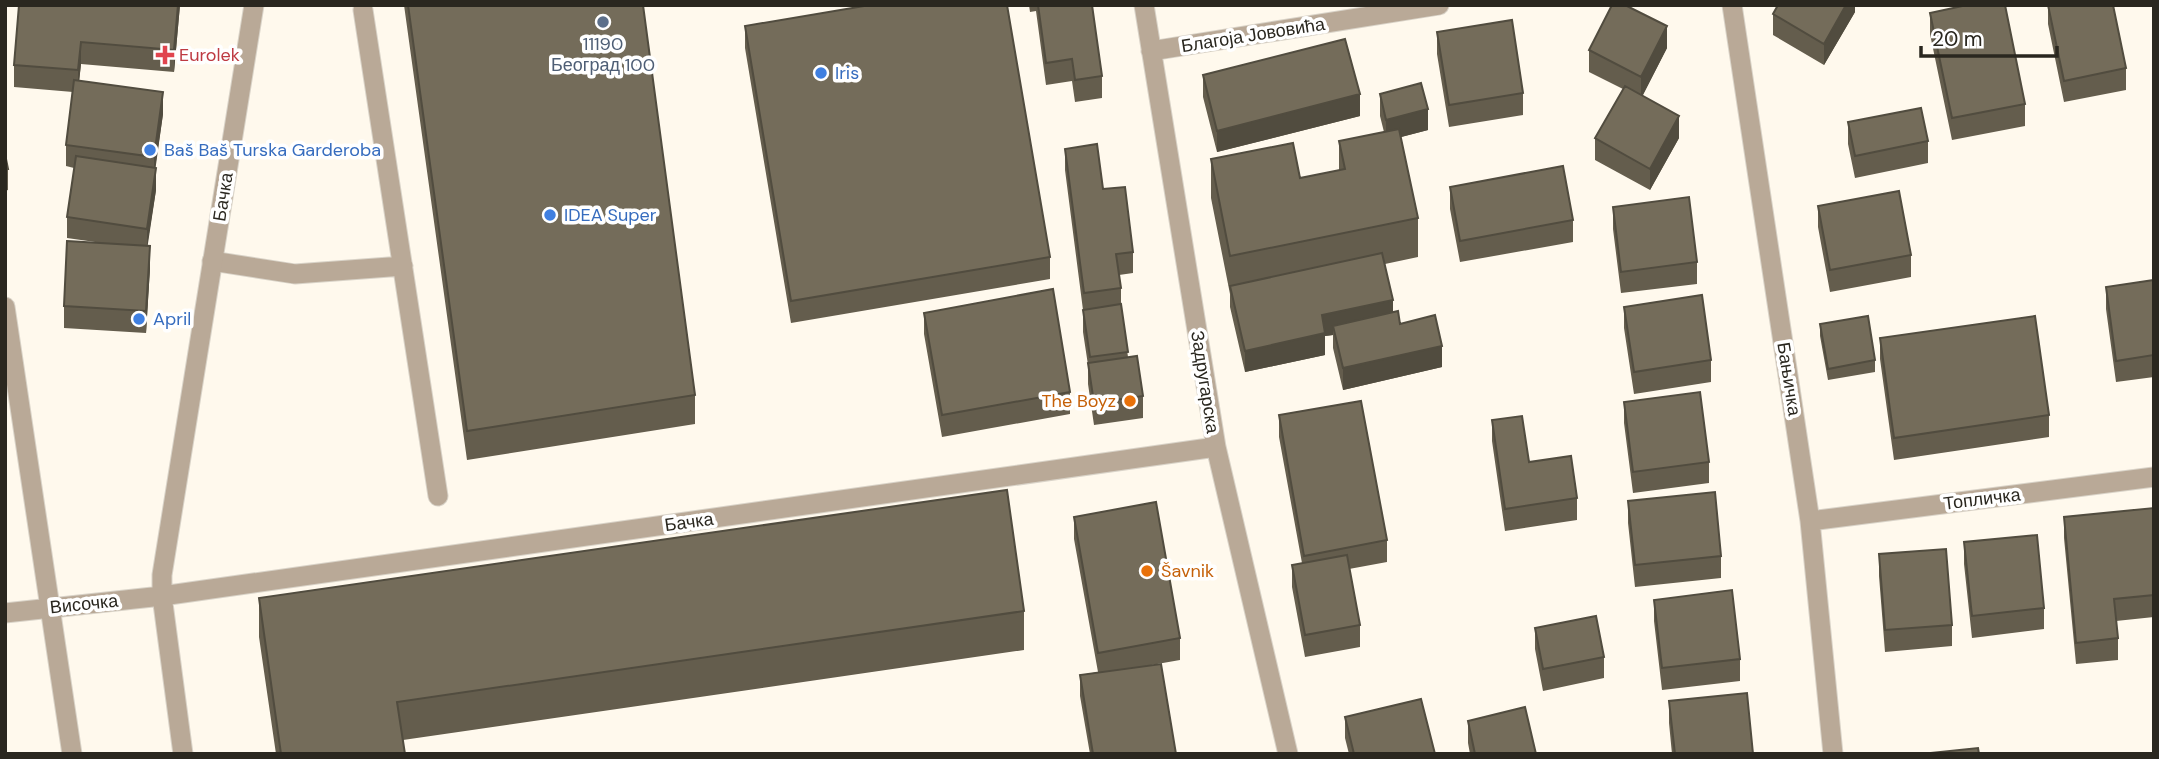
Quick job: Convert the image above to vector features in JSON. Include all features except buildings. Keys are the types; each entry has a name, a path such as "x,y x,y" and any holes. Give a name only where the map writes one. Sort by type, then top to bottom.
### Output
{"street":[{"name":"Бачка","path":"183,754 162,596 162,575 254,5"},
{"name":"Задругарска","path":"1144,5 1216,447 1288,754"},
{"name":"Благоја Јововића","path":"1151,51 1439,5"},
{"name":"Бањичка","path":"1732,5 1810,521 1833,754"},
{"path":"363,10 438,496"},
{"path":"212,261 295,274 403,266"},
{"path":"5,307 72,754"},
{"name":"Бачка","path":"162,596 1216,447"},
{"name":"Топличка","path":"1810,521 2154,477"},
{"name":"Височка","path":"5,612 162,596"}],"place":[{"name":"11190 Београд 100","path":"603,22"},
{"name":"Eurolek","path":"165,55"},
{"name":"Iris","path":"821,73"},
{"name":"Baš Baš Turska Garderoba","path":"150,150"},
{"name":"IDEA Super","path":"550,215"},
{"name":"April","path":"139,319"},
{"name":"The Boyz","path":"1130,401"},
{"name":"Šavnik","path":"1147,571"}]}
